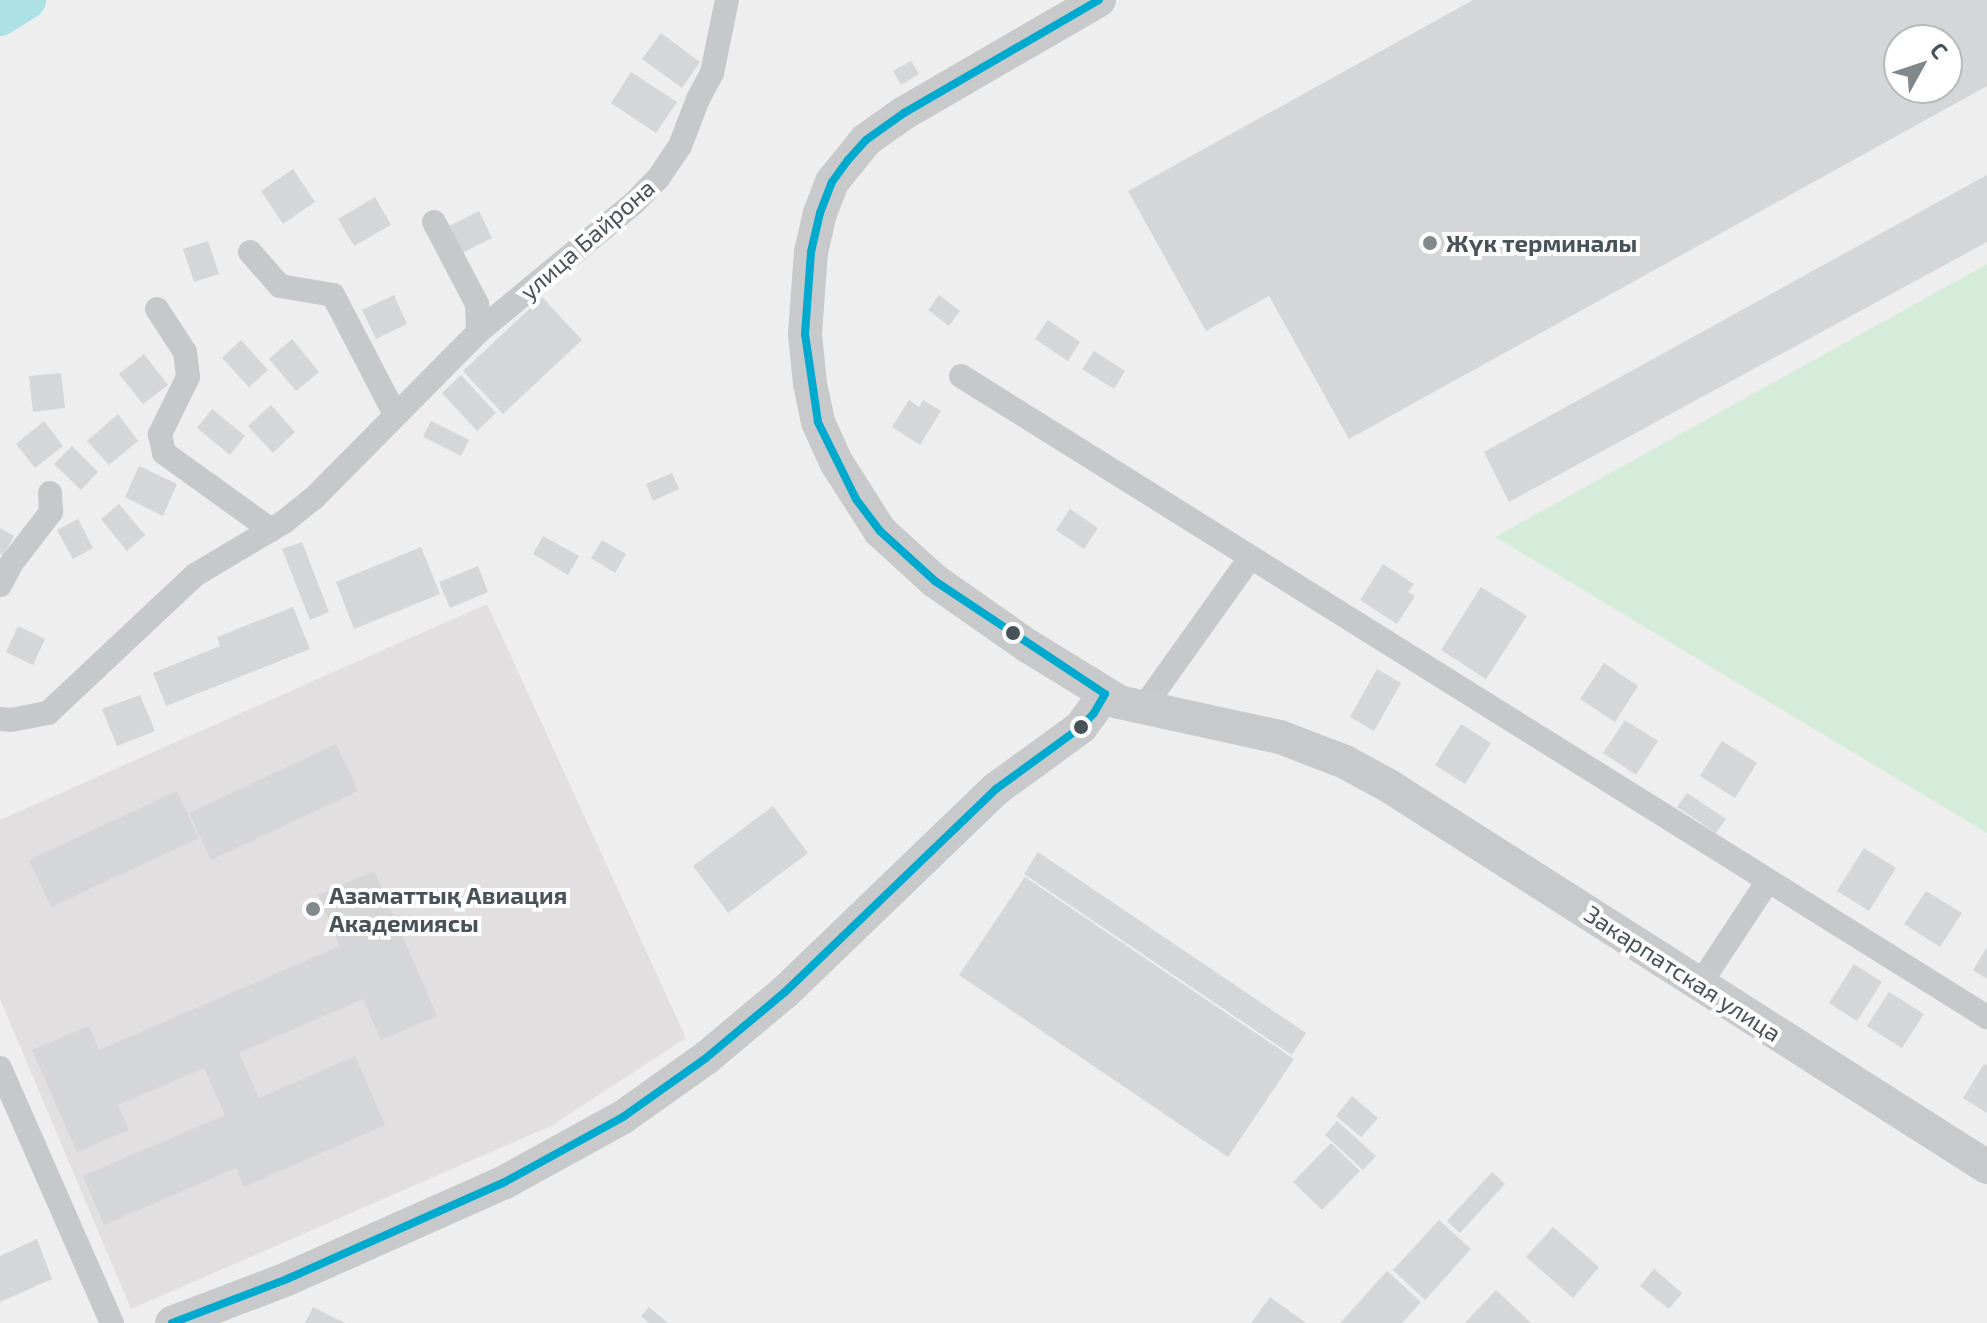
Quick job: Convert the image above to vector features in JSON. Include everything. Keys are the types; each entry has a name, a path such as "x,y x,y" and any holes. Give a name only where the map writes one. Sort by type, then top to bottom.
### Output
{"street":[{"name":"улица Байрона","path":"0,719 48,713 195,575 271,530 314,498 478,332 634,203 659,177 680,146 712,73 727,0"},
{"name":"Закарпатская улица","path":"1099,0 904,113 866,140 832,182 820,213 811,252 805,334 818,422 856,499 880,531 935,581 1119,702 1280,737 1345,762 1389,786 1987,1167"},
{"path":"434,222 477,304 478,332"},
{"path":"250,252 280,286 333,295 395,414"},
{"path":"157,309 185,352 188,377 160,434 164,453 271,530"},
{"path":"961,376 1987,1017"},
{"path":"0,585 11,564 51,512 50,493"},
{"path":"1143,708 1250,558"},
{"path":"172,1323 287,1279 503,1183 623,1117 706,1058 785,992 996,789 1081,727 1105,694"},
{"path":"1700,984 1768,881"},
{"path":"0,1068 112,1323"}],"shaded area":[{"name":"Азаматтық Авиация Академиясы","path":"487,604 686,1038 551,1126 131,1309 0,999 0,820"}],"green space":[{"path":"1987,264 1987,833 1495,537"}],"building":[{"name":"Жүк терминалы","path":"1473,0 1987,0 1987,86 1963,99 1963,24 1883,24 1883,104 1954,104 1349,439 1269,296 1206,331 1128,191"},
{"path":"661,33 700,62 682,88 642,59"},
{"path":"911,61 919,74 901,85 893,71"},
{"path":"631,72 677,102 656,133 611,103"},
{"path":"293,169 315,202 283,224 261,191"},
{"path":"1987,175 1987,242 1509,502 1484,452"},
{"path":"375,197 391,225 354,246 338,219"},
{"path":"479,211 492,238 462,253 449,226"},
{"path":"208,241 219,274 194,282 183,249"},
{"path":"394,295 407,324 376,339 362,310"},
{"path":"939,295 960,311 949,326 928,310"},
{"path":"542,297 582,340 503,414 463,371"},
{"path":"1048,320 1080,342 1068,361 1035,339"},
{"path":"292,339 319,372 296,391 269,359"},
{"path":"241,340 268,370 249,387 222,358"},
{"path":"1094,351 1125,371 1114,389 1082,369"},
{"path":"144,354 168,385 143,404 119,374"},
{"path":"61,373 65,408 33,412 29,376"},
{"path":"461,375 496,413 477,431 442,393"},
{"path":"909,400 919,407 923,400 941,411 920,445 892,427"},
{"path":"271,405 295,432 273,453 248,426"},
{"path":"212,409 245,436 230,455 197,428"},
{"path":"118,414 138,441 109,465 87,441"},
{"path":"44,421 63,446 35,468 16,444"},
{"path":"431,421 469,440 461,456 423,437"},
{"path":"72,446 98,472 81,490 54,464"},
{"path":"139,466 177,484 163,516 125,497"},
{"path":"672,473 679,489 653,501 646,484"},
{"path":"119,504 145,535 127,551 101,519"},
{"path":"1070,509 1098,528 1084,549 1056,530"},
{"path":"78,519 93,548 73,559 57,530"},
{"path":"0,528 14,536 3,556 0,554"},
{"path":"543,536 579,556 568,575 533,554"},
{"path":"602,540 626,554 615,573 591,558"},
{"path":"302,542 329,612 310,620 282,549"},
{"path":"421,547 440,594 354,629 336,582"},
{"path":"1383,564 1414,584 1408,592 1415,596 1397,624 1360,600"},
{"path":"478,566 488,592 450,608 439,582"},
{"path":"1481,587 1527,616 1486,679 1441,650"},
{"path":"293,607 310,649 166,706 153,673 220,646 217,637"},
{"path":"18,626 45,639 33,665 6,652"},
{"path":"1604,663 1638,686 1615,722 1580,699"},
{"path":"1377,669 1401,683 1374,731 1350,717"},
{"path":"140,695 155,731 117,746 102,709"},
{"path":"1625,720 1658,741 1636,775 1603,753"},
{"path":"1461,724 1491,743 1465,784 1435,765"},
{"path":"1722,741 1757,763 1735,798 1700,776"},
{"path":"336,744 358,791 211,860 189,813"},
{"path":"177,791 199,838 51,907 29,860"},
{"path":"1687,793 1726,819 1716,833 1677,807"},
{"path":"773,806 808,853 728,913 693,866"},
{"path":"1864,848 1896,868 1869,911 1837,891"},
{"path":"1038,852 1306,1033 1292,1055 1024,874"},
{"path":"374,871 437,1016 381,1040 363,999 239,1053 259,1098 355,1056 385,1125 244,1187 236,1168 104,1225 83,1176 225,1115 204,1068 118,1105 129,1130 77,1152 32,1050 89,1026 99,1050 340,946 318,895"},
{"path":"1025,877 1294,1059 1228,1157 959,975"},
{"path":"1926,891 1962,913 1940,947 1904,924"},
{"path":"1987,947 1987,979 1973,970"},
{"path":"1854,964 1882,982 1857,1021 1829,1003"},
{"path":"1889,992 1924,1014 1902,1048 1867,1026"},
{"path":"1984,1064 1987,1065 1987,1113 1963,1098"},
{"path":"1352,1096 1378,1118 1361,1137 1336,1116"},
{"path":"1337,1121 1376,1156 1363,1170 1325,1135"},
{"path":"1331,1143 1360,1171 1322,1210 1293,1182"},
{"path":"1492,1172 1505,1184 1460,1233 1447,1221"},
{"path":"1439,1220 1471,1249 1425,1300 1393,1270"},
{"path":"1553,1227 1599,1267 1573,1298 1526,1257"},
{"path":"37,1239 52,1279 0,1302 0,1256"},
{"path":"1654,1269 1682,1293 1669,1309 1640,1286"},
{"path":"1387,1271 1421,1302 1402,1323 1340,1323"},
{"path":"1496,1290 1531,1323 1465,1323"},
{"path":"1270,1297 1306,1323 1251,1323"},
{"path":"313,1307 345,1323 305,1323"},
{"path":"649,1307 668,1323 649,1323 641,1316"}],"waterway":[{"path":"0,17 27,0"}],"transit line":[{"path":"172,1323 287,1279 503,1183 623,1117 706,1058 785,992 996,789 1081,727 1094,713 1105,694 935,581 880,531 856,499 818,422 805,334 811,252 820,213 832,182 848,160 866,140 904,113 1099,0"}],"place":[{"name":"Жүк терминалы","path":"1430,243"},
{"name":"Азаматтық Авиация Академиясы","path":"313,909"}]}
